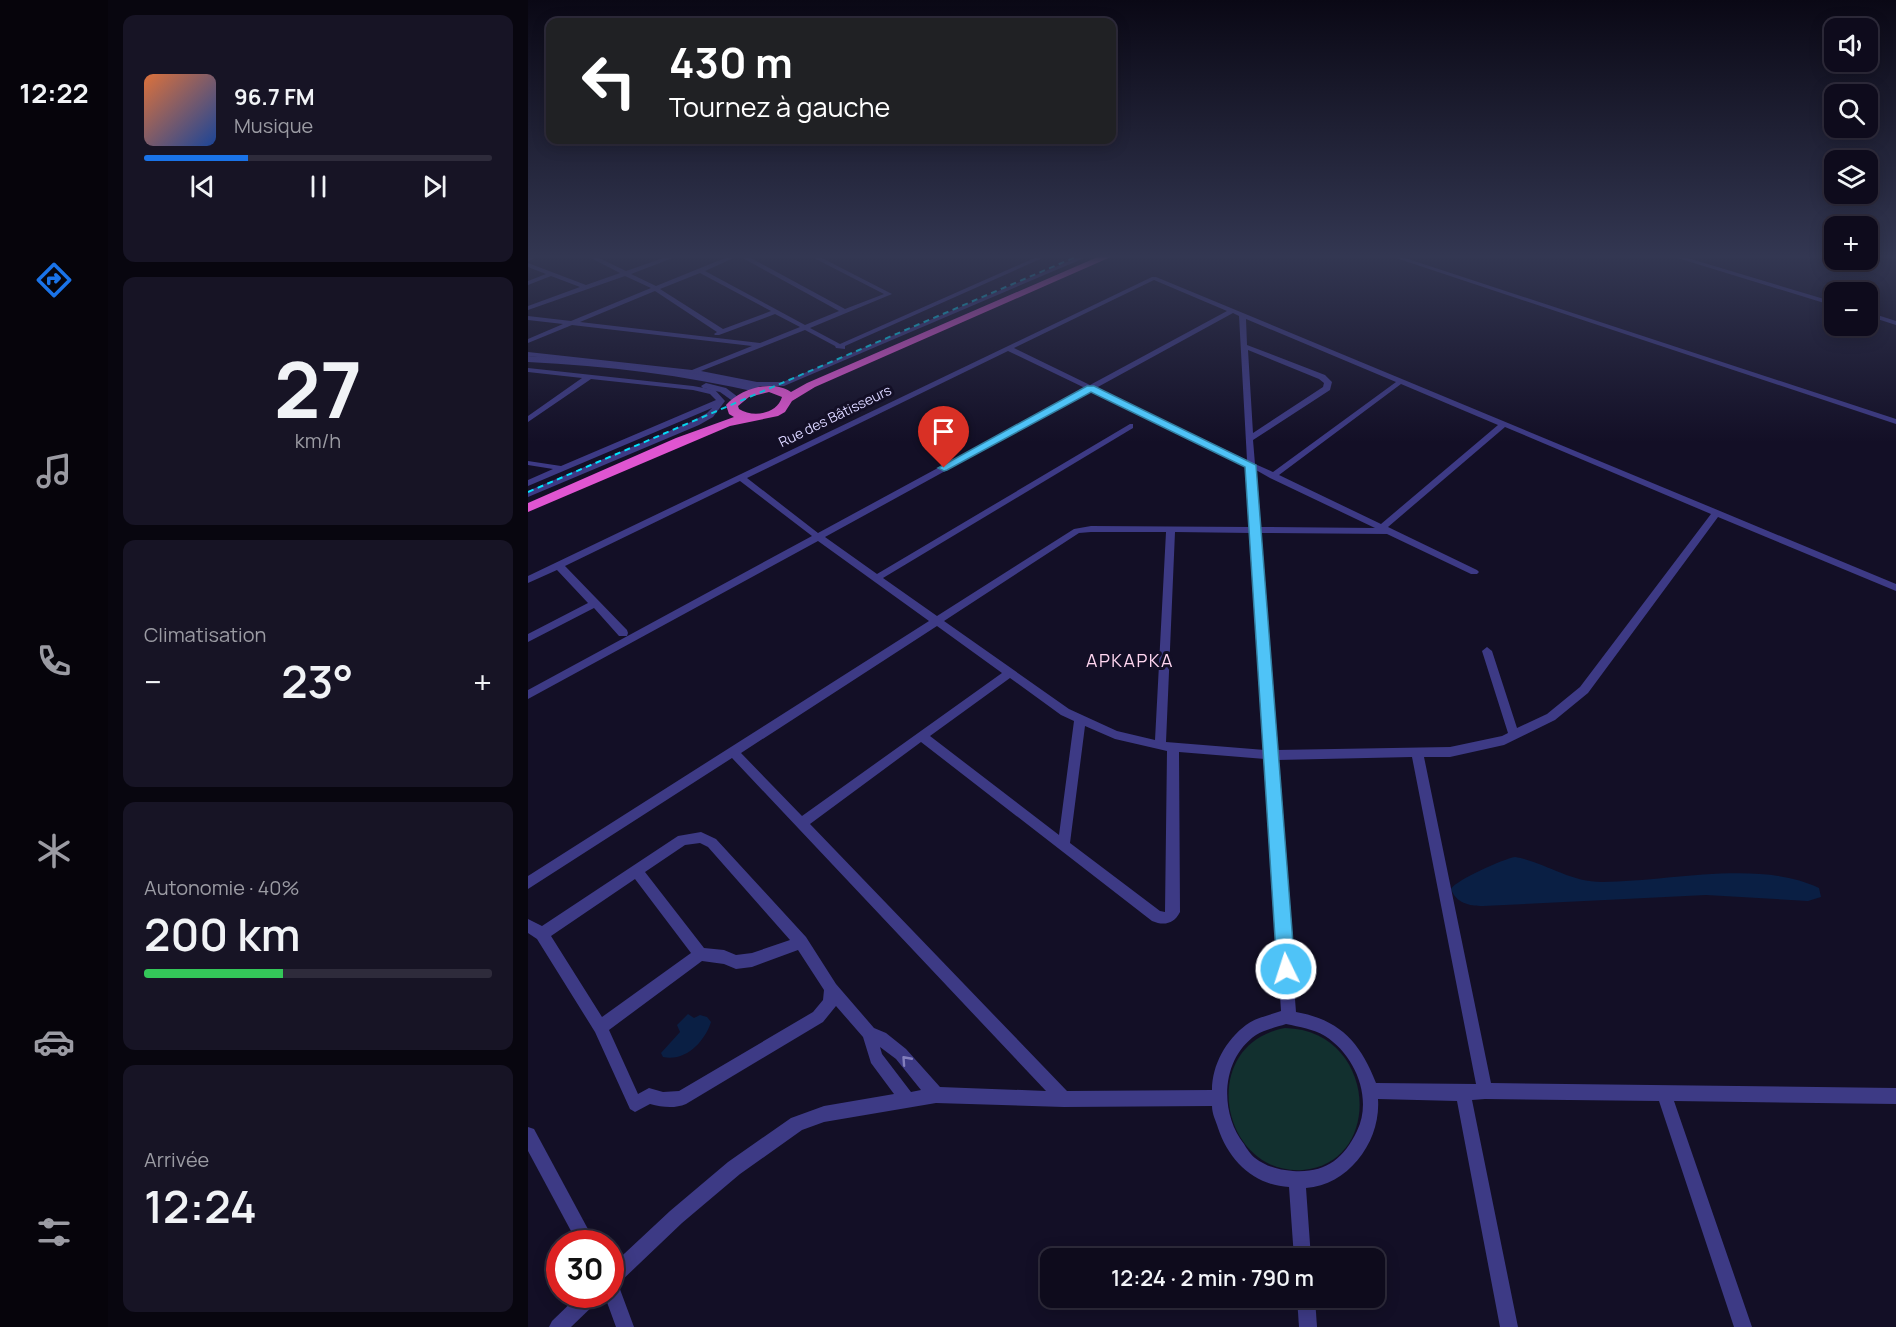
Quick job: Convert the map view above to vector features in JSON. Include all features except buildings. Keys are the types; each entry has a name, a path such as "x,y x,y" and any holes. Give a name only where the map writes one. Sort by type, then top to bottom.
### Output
{"highway":[{"path":"784,395 955,318"},
{"path":"528,499 761,390 784,395 965,318"},
{"path":"528,508 700,432 748,417 773,413 782,408 784,395"},
{"path":"734,404 738,416 748,417"}],"street":[{"path":"528,318 761,345"},
{"path":"528,341 581,318"},
{"path":"701,318 722,332"},
{"path":"706,338 759,318"},
{"path":"786,318 838,347 861,352"},
{"path":"690,374 830,318"},
{"path":"838,347 904,318"},
{"path":"528,354 757,384 782,384 941,318"},
{"name":"Rue des Bâtisseurs","path":"528,580 1071,318"},
{"path":"528,695 1091,388 1227,318"},
{"path":"1238,318 1244,346 1289,1017"},
{"path":"1249,318 1896,588"},
{"path":"1581,318 1896,422"},
{"path":"1880,318 1896,323"},
{"path":"1244,346 1322,377 1328,382 1327,388 1250,439"},
{"path":"1007,348 1474,572"},
{"path":"528,359 690,374 761,390"},
{"path":"528,368 712,392 721,400"},
{"path":"528,368 641,376 701,385 723,390 734,404"},
{"path":"530,416 590,376"},
{"path":"1273,476 1401,381"},
{"path":"528,483 721,400"},
{"path":"528,494 705,418 721,400"},
{"path":"528,883 1077,531 1091,529 1385,530 1504,424"},
{"path":"877,578 1130,426"},
{"path":"528,463 563,468"},
{"path":"740,477 817,536 1009,673 1080,720 1115,735 1167,748 1272,755 1450,752 1481,747 1504,740 1551,717 1584,690 1716,513"},
{"path":"921,736 1157,917 1170,916 1174,893 1167,748 1171,531"},
{"path":"558,565 623,633"},
{"path":"528,638 596,603"},
{"path":"1487,651 1514,735"},
{"path":"800,824 1009,673"},
{"path":"1064,846 1080,720"},
{"path":"733,752 1064,1099"},
{"path":"1417,752 1485,1091"},
{"path":"542,934 682,840 701,837 712,843 801,942 831,989 869,1033 876,1058 907,1099"},
{"path":"636,870 700,954"},
{"path":"528,925 542,934 600,1027 634,1104 649,1096 663,1100 681,1099 818,1017 830,1003 831,989"},
{"path":"600,1027 700,954 724,957 736,962 752,960 801,942"},
{"path":"1289,1017 1311,1020 1323,1025 1344,1041 1360,1063 1369,1090 1369,1119 1365,1133 1351,1157 1329,1174 1316,1179 1297,1181 1274,1177 1261,1171 1238,1152 1223,1126 1217,1098 1221,1070 1232,1046 1262,1023 1289,1017"},
{"path":"869,1033 881,1038 901,1054 936,1095"},
{"path":"1369,1090 1463,1093 1485,1091 1896,1096"},
{"path":"1463,1093 1509,1327"},
{"path":"1664,1094 1743,1327"},
{"path":"624,1266 701,1195 768,1143 797,1124 824,1114 936,1095 1064,1099 1217,1098"},
{"path":"528,1135 580,1230"},
{"path":"1297,1181 1302,1248"},
{"path":"558,1327 578,1308"},
{"path":"618,1308 625,1327"},
{"path":"1298,1327 1308,1327 1307,1308"}],"green space":[{"path":"1285,1028 1316,1034 1338,1050 1353,1072 1359,1097 1358,1123 1348,1145 1330,1162 1303,1170 1275,1166 1253,1153 1237,1132 1230,1107 1230,1082 1239,1058 1257,1039"}],"water":[{"path":"1515,857 1579,879 1602,882 1712,874 1769,875 1795,879 1819,888 1821,897 1808,901 1706,895 1483,906 1464,903 1453,894 1451,889 1461,880"},
{"path":"688,1014 694,1018 700,1015 707,1017 711,1022 704,1036 687,1053 671,1058 663,1057 661,1053 680,1032 677,1025"}],"railway":[{"path":"528,492 934,318"}],"district":[{"name":"APKAPKA","path":"1130,661"}],"route":[{"path":"944,468 1091,388 1251,465 1286,969"}]}
